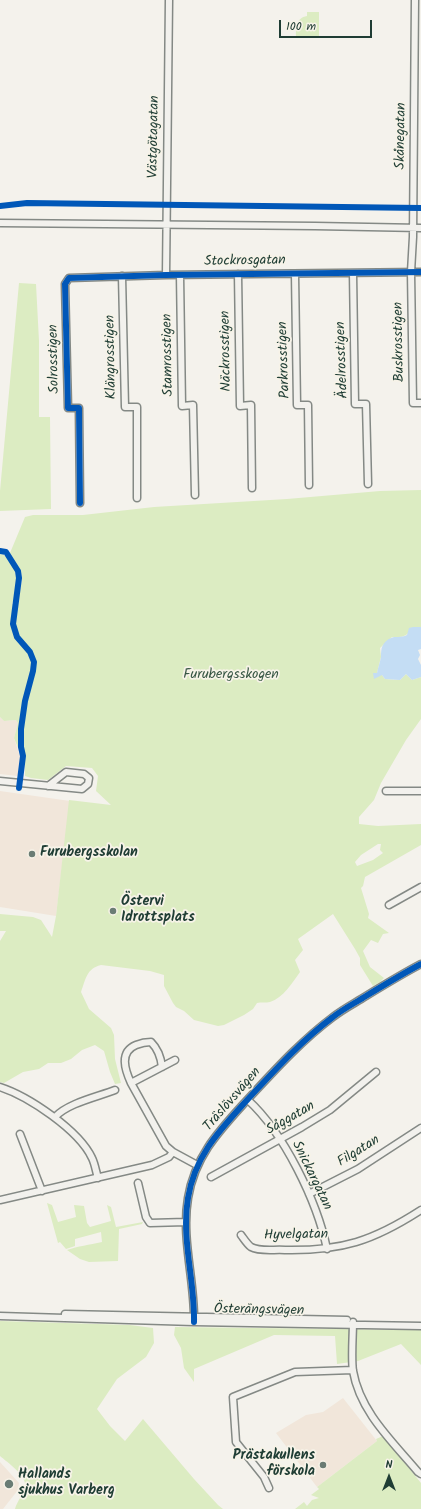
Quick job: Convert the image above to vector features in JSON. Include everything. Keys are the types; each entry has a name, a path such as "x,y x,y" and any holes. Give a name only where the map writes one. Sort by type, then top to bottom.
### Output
{"street":[{"name":"Västgötagatan","path":"166,275 169,0"},
{"name":"Skånegatan","path":"411,272 413,228 415,0"},
{"path":"0,223 421,228"},
{"name":"Buskrosstigen","path":"411,272 413,403 421,403"},
{"name":"Stockrosgatan","path":"69,278 166,275 421,272"},
{"name":"Ädelrosstigen","path":"353,273 356,404 366,404 368,484"},
{"name":"Näckrosstigen","path":"238,274 240,406 251,406 252,488"},
{"name":"Parkrosstigen","path":"295,274 297,405 308,405 308,485"},
{"name":"Stamrosstigen","path":"180,275 182,406 193,406 195,495"},
{"name":"Klängrosstigen","path":"122,276 125,407 136,407 137,498"},
{"name":"Solrosstigen","path":"69,278 65,284 68,408 79,408 80,503"},
{"path":"0,781 48,786 82,789 88,784 88,778 84,774 66,772 48,786"},
{"path":"386,791 421,791"},
{"path":"390,905 421,887"},
{"name":"Träslövsvägen","path":"194,1319 186,1222 188,1198 197,1165 218,1132 293,1052 334,1016 401,974 421,964"},
{"path":"162,1067 161,1059 152,1042 147,1042 133,1047 127,1051 125,1056 125,1071 166,1146 173,1152 197,1165"},
{"path":"131,1083 175,1060"},
{"name":"Såggatan","path":"211,1177 330,1110 376,1072"},
{"path":"0,1087 22,1097 55,1117 72,1133 92,1157 98,1178"},
{"path":"55,1117 60,1111 115,1090"},
{"name":"Snickargatan","path":"248,1100 259,1111 280,1139 292,1160 316,1211 327,1249"},
{"name":"Filgatan","path":"309,1194 358,1169 421,1128"},
{"path":"20,1134 42,1191"},
{"path":"0,1200 152,1165 169,1157 173,1152"},
{"path":"138,1183 146,1217 150,1223 186,1222"},
{"name":"Hyvelgatan","path":"241,1235 248,1244 255,1248 300,1250 327,1249 367,1239 398,1225 421,1210"},
{"name":"Österängsvägen","path":"0,1312 194,1319"},
{"name":"Österängsvägen","path":"0,1316 421,1322"},
{"path":"353,1322 353,1370 361,1397 369,1414 421,1474"},
{"name":"Österängsvägen","path":"353,1322 421,1326"},
{"path":"269,1488 264,1477 236,1442 233,1396 296,1372 353,1370"}],"shaded area":[{"path":"0,717 4,721 16,720 18,723 14,738 21,760 19,774 17,776 0,774"},
{"name":"Furubergsskolan","path":"0,791 70,801 56,916 0,907"},
{"name":"Prästakullens förskola","path":"343,1398 377,1441 317,1487 276,1433 306,1415 323,1412"},
{"name":"Hallands sjukhus Varberg","path":"0,1462 19,1483 18,1490 3,1509 0,1509"}],"green space":[{"path":"307,12 319,12 319,36 296,36 297,23 303,17 307,16"},
{"path":"19,283 36,284 39,341 39,417 50,417 51,509 0,511 0,491"},
{"name":"Furubergsskogen","path":"421,490 421,627 414,627 402,637 392,637 380,648 381,657 377,673 373,673 382,675 385,679 400,680 406,674 412,680 421,677 421,719 406,740 381,783 374,800 359,817 359,824 378,826 421,824 421,845 365,877 361,888 369,914 368,918 389,933 383,934 378,943 371,940 363,951 370,967 384,978 373,986 360,965 360,958 355,949 333,914 298,939 303,950 295,960 300,972 291,985 275,1000 257,1003 253,1009 244,1015 224,1025 218,1026 194,1020 184,1011 176,1007 164,986 164,975 150,971 101,965 89,972 81,992 89,1009 111,1028 114,1035 115,1059 121,1083 115,1084 104,1051 95,1045 82,1050 71,1059 61,1063 48,1063 39,1069 23,1072 4,1083 0,1082 0,941 6,931 0,931 0,914 33,917 41,920 52,937 56,916 69,800 111,805 96,791 98,776 92,768 66,766 48,780 25,776 23,749 18,748 14,738 18,723 16,720 4,721 0,717 0,554 8,558 15,571 17,582 12,604 18,602 22,580 21,571 10,553 25,517 33,515 83,515 154,507 287,499 380,491","holes":["378,844 381,844 380,850 383,853 373,860 357,866 355,862 361,855"]},
{"path":"47,1203 52,1205 58,1222 76,1217 74,1205 84,1206 87,1223 90,1227 111,1221 107,1205 111,1207 116,1227 143,1222 142,1224 119,1229 118,1261 89,1262 80,1259 67,1250 102,1242 101,1232 75,1239 75,1246 66,1249 60,1242 58,1243"},
{"path":"0,1321 130,1325 153,1328 154,1343 146,1357 117,1379 97,1409 110,1426 125,1441 143,1419 194,1479 223,1509 15,1509 22,1495 25,1482 20,1474 0,1456"},
{"path":"175,1327 421,1330 421,1365 401,1344 358,1361 337,1364 335,1336 274,1335 194,1369 194,1382 184,1368 181,1348 174,1335"},
{"path":"383,1436 421,1483 421,1509 295,1509 304,1502 307,1506 312,1500 319,1498 311,1495 319,1489 317,1487 377,1441 376,1439"}],"water":[{"path":"421,627 421,649 418,650 420,655 418,659 421,665 421,677 412,680 406,674 400,680 385,679 382,675 374,679 373,673 377,673 384,643 393,637 407,635 409,628"}],"cycle path":[{"path":"0,206 27,203 421,208"},
{"path":"80,503 79,408 68,408 65,284 69,278 166,275 421,272"},
{"path":"0,551 6,552 18,571 19,578 13,624 17,637 30,652 34,662 25,701 21,729 21,747 23,756 19,788"},
{"path":"194,1322 194,1307 187,1244 186,1213 191,1183 196,1169 210,1144 268,1077 321,1026 345,1009 421,964"}],"place":[{"name":"Furubergsskolan","path":"32,854"},
{"name":"Östervi Idrottsplats","path":"113,911"},
{"name":"Prästakullens förskola","path":"323,1465"},
{"name":"Hallands sjukhus Varberg","path":"9,1484"}]}
